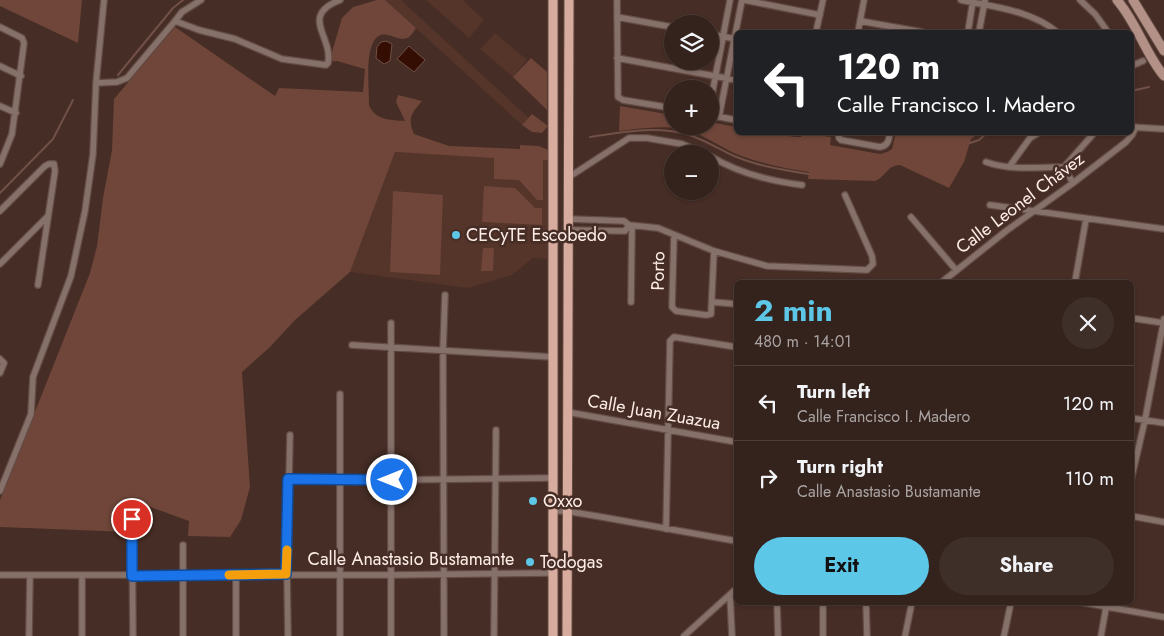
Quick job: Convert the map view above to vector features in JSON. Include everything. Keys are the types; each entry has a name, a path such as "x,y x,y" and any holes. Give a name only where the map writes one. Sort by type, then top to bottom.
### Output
{"main road":[{"path":"553,0 553,636"},
{"path":"567,636 569,0"},
{"path":"1117,0 1127,12 1154,63 1164,76"},
{"path":"1133,0 1164,53 1154,63"}],"street":[{"path":"0,491 31,414 34,373 71,276 93,154 96,83 104,0"},
{"path":"96,83 117,82 127,78 182,12 201,0"},
{"path":"175,21 199,30 236,38 282,59 326,65 329,54 320,26 320,15 324,8 340,0"},
{"path":"618,0 617,92 619,98 664,106"},
{"path":"714,80 730,0"},
{"path":"737,30 743,0 820,15"},
{"path":"816,30 823,0"},
{"path":"858,30 864,0"},
{"path":"962,0 985,2 1034,17 1054,30"},
{"path":"997,7 998,0"},
{"path":"1080,0 1095,14 1107,30"},
{"path":"968,30 973,1"},
{"path":"979,30 985,2"},
{"path":"617,17 664,26"},
{"path":"860,21 911,30"},
{"path":"0,27 22,38 24,44 12,134 3,148 0,164"},
{"path":"719,35 734,39"},
{"path":"734,43 719,116 734,120"},
{"path":"617,58 734,80"},
{"path":"1134,65 1143,61"},
{"path":"0,66 20,76"},
{"path":"0,106 16,113"},
{"path":"1134,127 1164,129"},
{"path":"838,135 841,140 880,147 886,144 889,135"},
{"path":"1009,167 1030,138 1035,135"},
{"path":"986,162 1009,167 1064,167 1092,135"},
{"name":"Calle Leonel Chávez","path":"944,280 1032,211 1073,183 1128,140 1130,135"},
{"path":"569,177 629,138 647,138 688,145"},
{"path":"719,161 751,175 802,185"},
{"path":"0,210 45,166 52,163 54,167 49,216 38,285"},
{"path":"1064,167 1073,183"},
{"path":"569,230 625,231 631,226 651,226 714,251 767,266 867,270 873,264 872,256 845,195"},
{"path":"990,205 1164,229"},
{"path":"0,264 49,216"},
{"path":"912,217 956,270"},
{"path":"1075,280 1086,219"},
{"path":"569,220 626,221 631,226 631,302"},
{"path":"611,220 611,230"},
{"name":"Porto","path":"674,236 673,310 706,315 711,314 712,302"},
{"path":"714,251 712,302 734,304"},
{"path":"444,636 443,350 445,295"},
{"path":"1134,318 1164,322 1134,467"},
{"path":"391,323 391,636"},
{"path":"666,529 669,344 672,338 678,338 734,347"},
{"path":"352,345 552,357"},
{"path":"0,373 2,361"},
{"path":"340,394 340,636"},
{"name":"Calle Juan Zuazua","path":"567,412 734,442"},
{"path":"1134,418 1164,423"},
{"path":"494,636 496,430"},
{"path":"288,636 286,574 290,435"},
{"path":"288,479 552,478"},
{"path":"552,511 566,511 734,542"},
{"path":"1134,517 1164,522"},
{"path":"132,519 133,636"},
{"path":"183,545 183,636"},
{"name":"Calle Anastasio Bustamante","path":"0,575 184,576 236,574 552,573"},
{"path":"236,574 236,636"},
{"path":"29,636 30,575"},
{"path":"82,576 82,636"},
{"path":"687,635 734,591"},
{"path":"730,595 732,636"},
{"path":"777,605 778,636"},
{"path":"823,605 823,636"},
{"path":"866,605 867,636"},
{"path":"905,636 911,605"},
{"path":"1004,636 1010,605"},
{"path":"1101,636 1107,605 1164,617"}],"shaded area":[{"path":"0,0 82,0 78,43 0,6"},
{"path":"377,0 385,0 416,28 405,39 385,34 380,35 372,45 368,74 369,105 375,114 384,118 405,121 396,102 398,95 422,101 411,120 414,134 449,146 520,149 520,145 539,146 548,150 548,160 543,160 543,200 537,200 519,180 494,179 494,158 395,152 350,272 295,320 270,347 242,372 250,487 241,520 230,537 188,536 189,521 131,500 129,532 0,527 0,500 90,273 97,246 112,150 114,99 175,27 275,96 279,88 363,92 365,69 337,61 329,62 342,18 353,7"},
{"path":"385,0 401,0 529,118 522,125"},
{"path":"426,0 463,0 484,20 469,38"},
{"path":"495,33 527,60 513,77 480,49"},
{"path":"386,41 392,44 390,61 384,64 376,58 377,47 381,42"},
{"path":"409,46 425,60 414,72 397,59"},
{"path":"531,58 547,72 547,110 513,77"},
{"path":"620,106 664,114 664,127 619,131"},
{"path":"532,114 548,126 542,133 532,132 522,125"},
{"path":"719,124 734,127 734,135 801,137 802,135 818,135 831,137 830,145 880,154 892,149 896,135 976,135 971,139 964,162 949,188 900,165 892,167 875,181 808,179 809,172 771,165 743,157 699,135 719,135"},
{"name":"CECyTE Escobedo","path":"395,152 548,160 547,259 533,258 512,275 468,288 350,272"},
{"path":"484,186 515,188 535,208 542,208 542,225 482,222"},
{"path":"393,191 443,195 440,275 390,272"},
{"path":"483,248 494,248 493,271 481,271"}],"waterway":[{"path":"118,75 173,8 183,0"},
{"path":"1134,90 1149,87"},
{"path":"0,193 53,139 73,100"},
{"path":"590,137 640,130 677,132 695,137 734,156 752,162 809,174"},
{"path":"970,143 979,140 985,135"}],"slow traffic":[{"path":"229,575 286,574 287,550"}],"place":[{"name":"CECyTE Escobedo","path":"456,235"},
{"name":"Oxxo","path":"533,501"},
{"name":"Todogas","path":"530,562"}],"route":[{"path":"132,519 132,576 286,574 288,479 392,480"}]}
